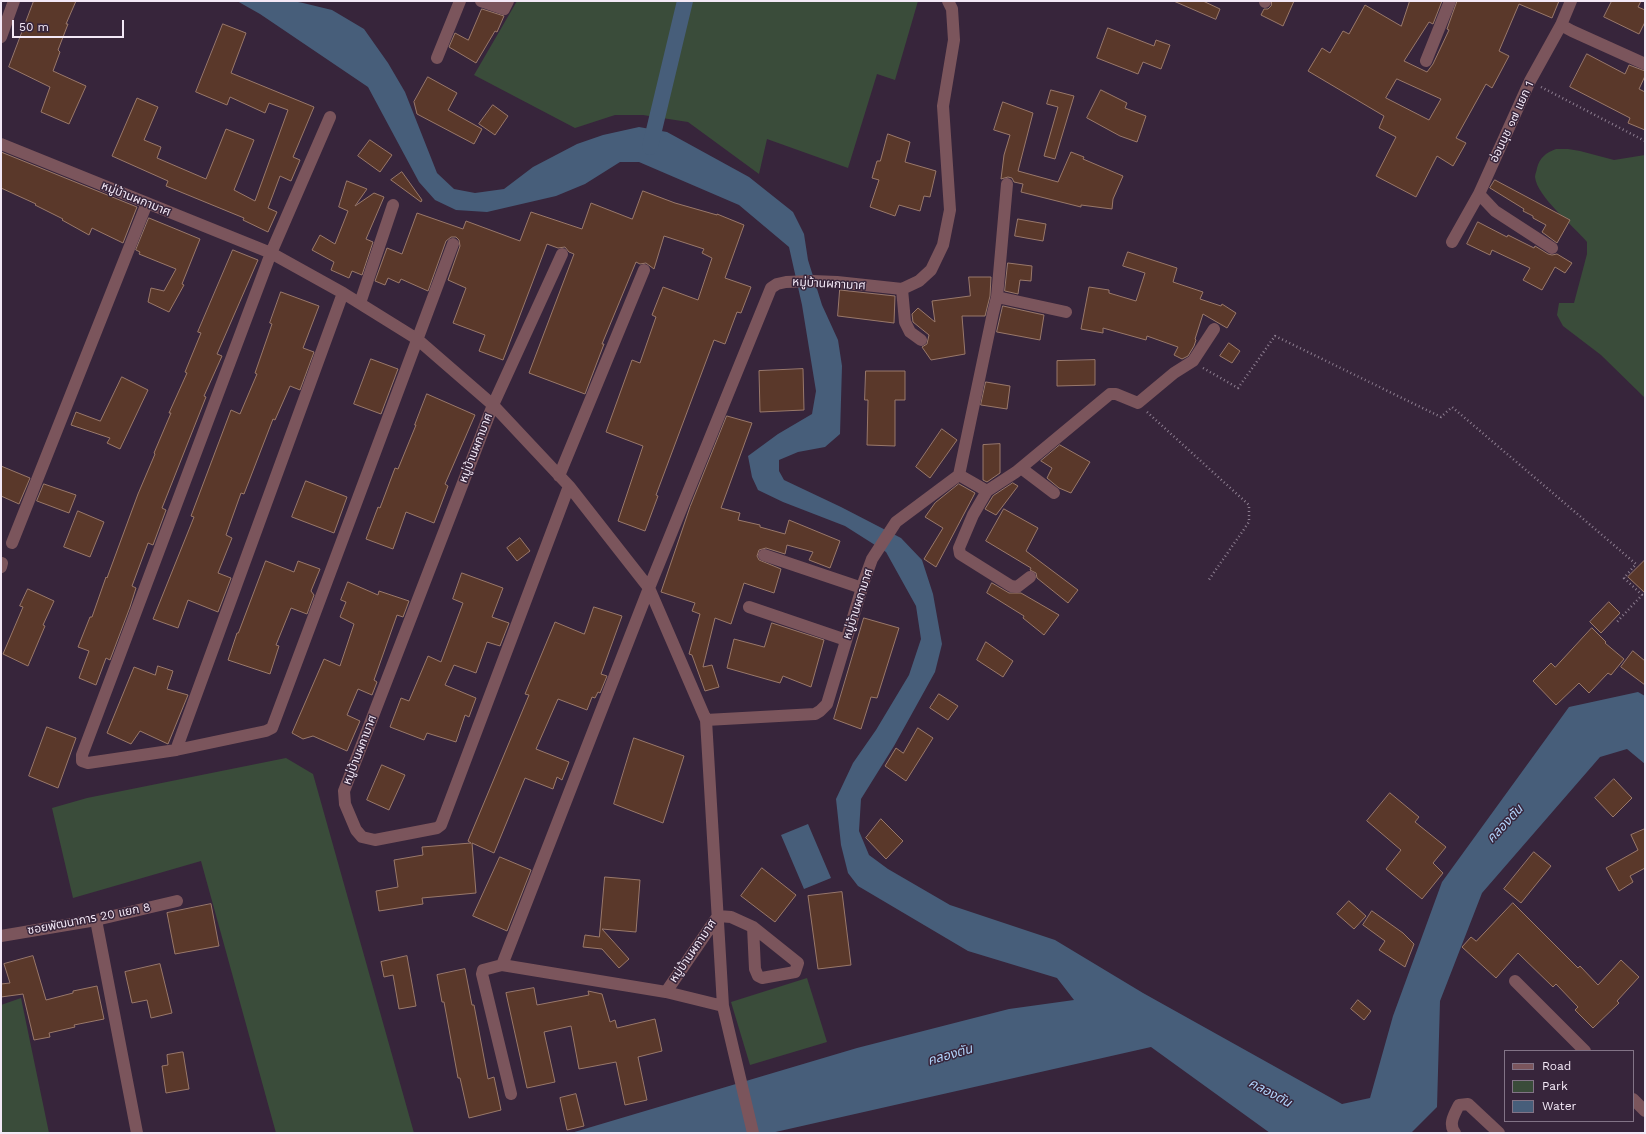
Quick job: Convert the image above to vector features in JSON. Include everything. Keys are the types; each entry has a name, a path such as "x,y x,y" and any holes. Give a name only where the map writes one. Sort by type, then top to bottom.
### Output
{"street":[{"path":"1,37 14,1"},
{"path":"437,58 460,1"},
{"path":"481,1 506,5"},
{"path":"921,340 910,332 905,322 902,289 919,281 931,270 943,245 950,210 943,106 954,40 952,9 948,1"},
{"path":"1426,61 1450,1"},
{"name":"อ่อนนุช ๑๗ แยก 1","path":"1452,242 1479,194 1530,81 1561,25 1571,1"},
{"path":"1561,25 1645,64"},
{"path":"330,117 271,253 82,755 82,761 88,763 176,750 266,731 272,728 453,244"},
{"name":"หมู่บ้านผกามาศ","path":"1,144 271,253 360,303 417,339 493,405 569,486 649,588 706,720 718,916 666,992 502,965 483,970 482,974 511,1094"},
{"path":"987,491 958,475 992,313 997,297 1007,184"},
{"path":"1479,194 1495,210 1552,248"},
{"path":"12,543 147,203"},
{"path":"360,303 393,205"},
{"path":"493,405 562,254"},
{"path":"559,476 644,270"},
{"name":"หมู่บ้านผกามาศ","path":"502,965 649,588 771,288 777,284 786,282 837,282 902,289"},
{"path":"176,750 343,293"},
{"path":"997,297 1066,312"},
{"path":"1030,577 1016,587 1011,586 960,554 959,548 973,515 987,491 1021,468 1110,394 1116,394 1138,403 1174,373 1193,362 1214,329"},
{"name":"หมู่บ้านผกามาศ","path":"493,405 344,790 345,804 356,830 362,837 375,840 437,828 441,825 569,486"},
{"path":"1021,468 1054,493"},
{"name":"หมู่บ้านผกามาศ","path":"706,720 817,713 828,704 846,640 872,559 896,522 958,475"},
{"path":"764,556 862,588"},
{"path":"749,607 846,640"},
{"name":"ซอยพัฒนาการ 20 แยก 8","path":"1,936 96,920 178,901"},
{"path":"753,927 755,969 758,976 762,978 795,972 798,963 753,927 731,917 718,916 723,1006 753,1133"},
{"path":"96,920 137,1133"},
{"path":"1515,981 1584,1050"},
{"path":"666,992 723,1006"},
{"path":"1634,1100 1645,1111"},
{"path":"1455,1133 1452,1129 1452,1122 1459,1105 1463,1103 1468,1104 1499,1133"}],"path":[{"path":"1530,81 1645,141"},
{"path":"1193,362 1238,388 1275,336 1441,418 1452,407 1636,564 1624,578 1642,595 1616,623"},
{"path":"1138,403 1249,505 1249,522 1208,581"}],"green space":[{"path":"517,1 918,1 895,80 877,74 848,168 767,139 759,174 688,122 643,115 615,115 575,128 474,75"},
{"path":"1556,149 1580,151 1614,160 1645,155 1645,398 1601,355 1563,326 1557,315 1559,303 1574,303 1587,254 1587,242 1549,202 1537,185 1535,176 1540,161 1546,154"},
{"path":"286,758 313,774 414,1133 276,1133 201,861 73,898 52,808 87,798"},
{"path":"807,978 827,1042 750,1065 731,1002"},
{"path":"21,998 49,1133 1,1133 1,1005"}],"water":[{"name":"คลองตัน","path":"237,1 293,1 303,3 332,10 364,29 388,63 405,92 437,173 454,189 475,193 504,189 533,167 577,144 603,135 639,127 667,132 749,177 793,212 804,234 808,260 822,305 838,340 842,366 840,434 825,447 798,452 779,460 779,471 784,480 901,538 922,560 933,594 942,644 935,672 894,746 861,799 859,831 869,855 888,869 950,905 1055,940 1143,993 1342,1104 1370,1098 1393,1016 1442,882 1569,707 1638,692 1645,696 1645,764 1627,749 1600,757 1482,893 1440,1001 1437,1107 1411,1133 1270,1133 1151,1047 771,1133 571,1133 857,1048 1009,1009 1074,1000 1057,978 968,951 858,886 848,873 841,845 836,799 853,763 876,730 909,675 921,639 916,606 886,552 845,526 783,502 758,490 752,477 748,456 778,434 812,414 816,391 802,305 789,247 739,205 639,162 620,162 585,184 556,196 487,212 456,210 435,200 419,182 368,87 260,14"},
{"path":"808,824 831,878 804,889 781,835"}],"building":[{"path":"34,1 76,1 66,24 68,24 58,50 60,52 53,71 86,86 69,124 41,112 50,87 9,67"},
{"path":"1174,1 1203,1 1220,9 1216,19"},
{"path":"1272,1 1294,1 1283,26 1261,15 1264,9 1268,9 1271,6"},
{"path":"1410,1 1442,1 1433,24 1429,22 1404,61 1427,72 1433,64 1449,30 1447,29 1457,1 1559,1 1552,18 1519,4 1499,51 1509,56 1492,88 1486,84 1456,138 1466,143 1453,166 1437,156 1416,197 1376,176 1396,137 1379,128 1384,116 1308,71 1322,48 1330,53 1343,31 1349,34 1365,5 1401,26","holes":["1397,79 1441,99 1429,120 1386,98"]},
{"path":"1612,1 1641,1 1638,7 1645,10 1645,22 1639,34 1604,17"},
{"path":"482,9 504,16 497,32 495,31 476,63 449,47 455,33 468,40"},
{"path":"223,24 246,33 231,73 314,107 293,157 300,160 291,181 280,176 268,208 277,212 268,232 243,220 244,218 166,186 168,181 112,156 137,98 158,107 144,140 161,147 157,158 206,179 226,129 254,140 234,190 255,201 288,110 269,103 265,113 230,97 227,105 196,92"},
{"path":"1108,28 1154,46 1156,40 1170,45 1161,69 1143,62 1138,74 1097,58"},
{"path":"1587,54 1625,74 1629,65 1645,71 1645,76 1639,89 1645,92 1645,130 1628,123 1630,118 1570,87"},
{"path":"428,77 457,93 448,110 482,129 474,144 417,114 414,102"},
{"path":"1051,90 1074,96 1055,159 1044,156 1058,107 1047,104"},
{"path":"1101,90 1127,103 1125,108 1146,116 1137,142 1120,136 1087,118"},
{"path":"1003,102 1033,113 1018,171 1058,182 1071,152 1084,157 1083,159 1123,176 1113,199 1112,209 1081,205 1081,207 1021,192 1023,184 1014,182 1012,178 1008,177 1001,179 1004,155 1010,135 994,130"},
{"path":"493,105 508,116 495,135 479,124"},
{"path":"888,134 910,142 905,162 936,171 930,197 924,196 920,211 899,205 895,216 870,207 879,180 872,178 877,161 880,161"},
{"path":"370,140 392,155 380,172 358,156"},
{"path":"1,152 137,207 123,243 92,228 89,235 62,220 63,219 35,205 36,204 1,188"},
{"path":"402,172 422,200 421,202 391,180"},
{"path":"1495,180 1570,220 1557,243 1542,232 1546,225 1533,218 1533,216 1523,211 1524,209 1490,188"},
{"path":"347,181 367,189 355,206 374,193 384,197 366,239 373,242 362,275 352,271 349,278 331,270 334,262 312,250 320,235 335,244 348,211 339,207"},
{"path":"643,191 675,203 717,214 744,225 725,278 751,287 741,313 737,312 725,344 714,340 656,495 658,496 645,531 618,521 643,446 606,432 632,360 640,363 656,317 652,315 663,287 698,300 712,258 702,253 704,249 664,236 654,269 646,263 640,264 636,262 602,344 604,344 585,394 529,373 574,254 569,252 565,247 558,248 547,244 503,360 479,351 485,335 453,323 466,288 448,280 460,246 459,240 456,237 451,237 446,241 428,291 401,279 399,283 388,278 385,285 375,281 387,248 402,254 417,213 463,229 466,221 520,241 531,212 582,229 591,203 632,219"},
{"path":"149,218 200,239 182,284 184,285 169,312 148,302 151,288 164,291 176,269 139,254 140,252 136,250"},
{"path":"1018,219 1046,224 1043,241 1015,236"},
{"path":"1478,222 1507,237 1508,235 1534,248 1535,246 1548,254 1557,254 1572,263 1565,273 1555,267 1542,290 1523,280 1530,268 1492,250 1490,255 1467,244"},
{"path":"233,250 258,260 217,354 222,356 204,396 206,397 162,508 166,510 153,545 148,543 132,586 136,588 130,607 110,660 106,658 96,685 79,678 89,651 78,647 90,617 92,617 138,494 171,413 169,413 187,373 185,372 201,333 198,332"},
{"path":"1128,252 1177,268 1173,282 1203,292 1200,299 1221,306 1222,304 1236,313 1227,328 1203,314 1194,346 1188,356 1182,359 1174,355 1178,347 1147,336 1146,340 1103,328 1103,333 1081,329 1089,287 1109,290 1109,293 1136,301 1145,273 1123,266"},
{"path":"1008,263 1032,266 1031,281 1020,280 1018,294 1005,291"},
{"path":"969,277 991,277 990,296 985,316 962,316 965,354 931,360 922,347 927,344 929,335 913,322 912,314 918,308 935,322 932,301 970,296"},
{"path":"840,290 895,296 894,323 838,316"},
{"path":"281,292 319,306 303,348 314,352 300,390 290,386 275,420 273,419 244,494 241,493 226,535 232,538 218,573 231,578 218,612 188,600 178,628 153,619 194,517 191,516 231,410 240,414 257,374 255,373 272,324 270,323"},
{"path":"1003,306 1044,315 1040,340 997,332"},
{"path":"1229,343 1240,351 1232,363 1220,356"},
{"path":"371,359 398,369 381,414 354,404"},
{"path":"1095,360 1095,385 1057,386 1057,361"},
{"path":"803,369 804,410 760,412 759,371"},
{"path":"866,371 905,371 905,400 895,400 895,446 867,445 868,400 865,400"},
{"path":"122,377 148,390 120,449 107,443 110,438 71,425 76,412 100,421"},
{"path":"986,382 1010,386 1007,409 981,405"},
{"path":"427,394 475,415 445,484 448,486 434,523 406,512 393,549 366,539 378,507 380,508 395,468 398,469"},
{"path":"727,416 752,423 721,508 740,513 738,520 760,525 760,527 785,534 789,520 840,541 830,568 809,560 813,552 787,545 785,554 766,548 759,550 757,556 759,560 781,569 774,593 744,583 731,624 715,618 703,667 712,665 719,687 705,691 692,655 689,654 700,614 692,611 695,603 661,592 690,507"},
{"path":"942,429 957,440 930,478 916,467"},
{"path":"1000,444 1000,473 987,482 983,480 983,445"},
{"path":"1060,445 1090,462 1071,493 1059,488 1047,478 1052,468 1041,461"},
{"path":"1,466 30,478 19,504 1,496"},
{"path":"306,481 347,497 334,533 292,517"},
{"path":"1013,483 1018,486 996,515 985,509 993,496"},
{"path":"44,484 76,495 69,513 37,501"},
{"path":"959,484 975,493 936,567 924,559 943,528 925,517 935,503"},
{"path":"1004,509 1038,528 1026,551 1078,590 1068,603 1037,578 1036,573 1030,570 1031,568 986,541"},
{"path":"78,511 104,522 90,557 64,547"},
{"path":"520,538 530,551 517,561 507,548"},
{"path":"1645,560 1645,593 1628,577"},
{"path":"266,561 294,572 298,561 320,569 311,591 314,595 307,614 291,608 276,645 279,646 270,674 228,660 237,633"},
{"path":"462,573 503,588 492,617 509,623 500,646 487,642 476,673 454,665 445,685 476,698 469,717 465,715 456,742 427,733 424,740 390,727 401,698 409,701 428,656 441,662 463,603 453,599"},
{"path":"348,582 378,595 379,591 409,601 403,617 397,615 374,680 377,682 372,695 358,689 347,715 360,721 347,751 313,736 303,739 292,733 324,659 340,666 354,624 340,617 346,602 341,600"},
{"path":"992,583 1009,593 1021,593 1059,615 1044,635 1023,618 1024,616 987,593"},
{"path":"28,589 54,601 43,625 45,626 28,666 3,654 23,607 20,606"},
{"path":"1609,602 1620,613 1601,633 1590,622"},
{"path":"594,607 622,616 601,674 607,676 600,693 598,692 595,698 592,697 587,710 558,699 536,749 569,762 562,780 557,777 553,789 525,778 494,853 472,843 476,893 422,898 423,904 379,911 376,891 398,887 394,860 423,855 422,847 471,843 468,841 529,695 525,694 555,622 584,634"},
{"path":"864,618 899,628 877,698 871,697 861,729 834,719"},
{"path":"772,623 824,640 811,687 783,676 780,683 727,668 734,639 764,647"},
{"path":"1592,628 1606,642 1605,643 1624,659 1611,675 1608,673 1589,693 1579,683 1556,705 1533,681 1551,663 1555,667"},
{"path":"986,642 1013,661 1003,677 977,660"},
{"path":"1633,651 1645,661 1645,685 1621,667"},
{"path":"158,666 173,671 167,689 188,695 168,744 140,731 131,744 107,733 134,667 155,675"},
{"path":"939,694 958,706 948,720 930,708"},
{"path":"47,727 76,738 58,788 29,776"},
{"path":"918,728 933,738 906,781 885,766 896,748 903,753"},
{"path":"634,738 684,756 663,823 614,804"},
{"path":"382,765 405,775 389,810 367,800"},
{"path":"1614,779 1632,798 1613,817 1595,798"},
{"path":"1390,793 1419,817 1415,822 1446,847 1433,863 1443,873 1422,899 1386,869 1401,850 1367,821"},
{"path":"881,819 903,841 886,859 866,838"},
{"path":"1645,829 1645,868 1630,876 1633,882 1619,891 1606,868 1638,850 1631,835"},
{"path":"1534,852 1551,866 1521,903 1504,889"},
{"path":"500,857 531,870 507,931 473,916"},
{"path":"762,868 796,895 775,922 741,896"},
{"path":"605,877 640,880 636,932 602,929 629,959 619,968 602,949 583,947 585,935 599,937"},
{"path":"842,892 851,965 818,969 808,896"},
{"path":"1349,901 1366,916 1354,929 1337,914"},
{"path":"1513,903 1578,968 1580,966 1598,985 1621,960 1639,977 1617,1001 1619,1003 1593,1028 1575,1010 1578,1007 1556,984 1553,987 1518,953 1496,978 1462,947 1471,937 1476,941"},
{"path":"211,904 219,946 175,954 167,913"},
{"path":"1372,911 1403,933 1414,944 1405,967 1379,950 1385,941 1363,925"},
{"path":"33,956 46,1000 73,993 73,991 97,986 104,1019 74,1025 75,1027 49,1033 50,1037 34,1040 23,994 1,997 1,984 10,983 4,964"},
{"path":"407,956 416,1006 399,1009 393,975 384,977 381,962"},
{"path":"160,964 172,1013 151,1018 147,1000 132,1003 125,972"},
{"path":"465,969 472,1005 474,1005 488,1079 494,1077 501,1110 469,1118 460,1078 458,1078 444,1002 442,1002 437,975"},
{"path":"534,988 537,1005 589,995 588,991 602,994 610,1022 615,1020 617,1028 655,1019 662,1051 638,1057 647,1100 625,1105 616,1062 579,1069 571,1026 544,1032 555,1082 527,1088 506,993"},
{"path":"1358,1000 1371,1011 1364,1020 1351,1009"},
{"path":"183,1052 189,1089 166,1093 162,1066 168,1065 167,1055"},
{"path":"576,1094 584,1126 567,1130 560,1098"}],"waterway":[{"path":"650,147 685,1"}]}
